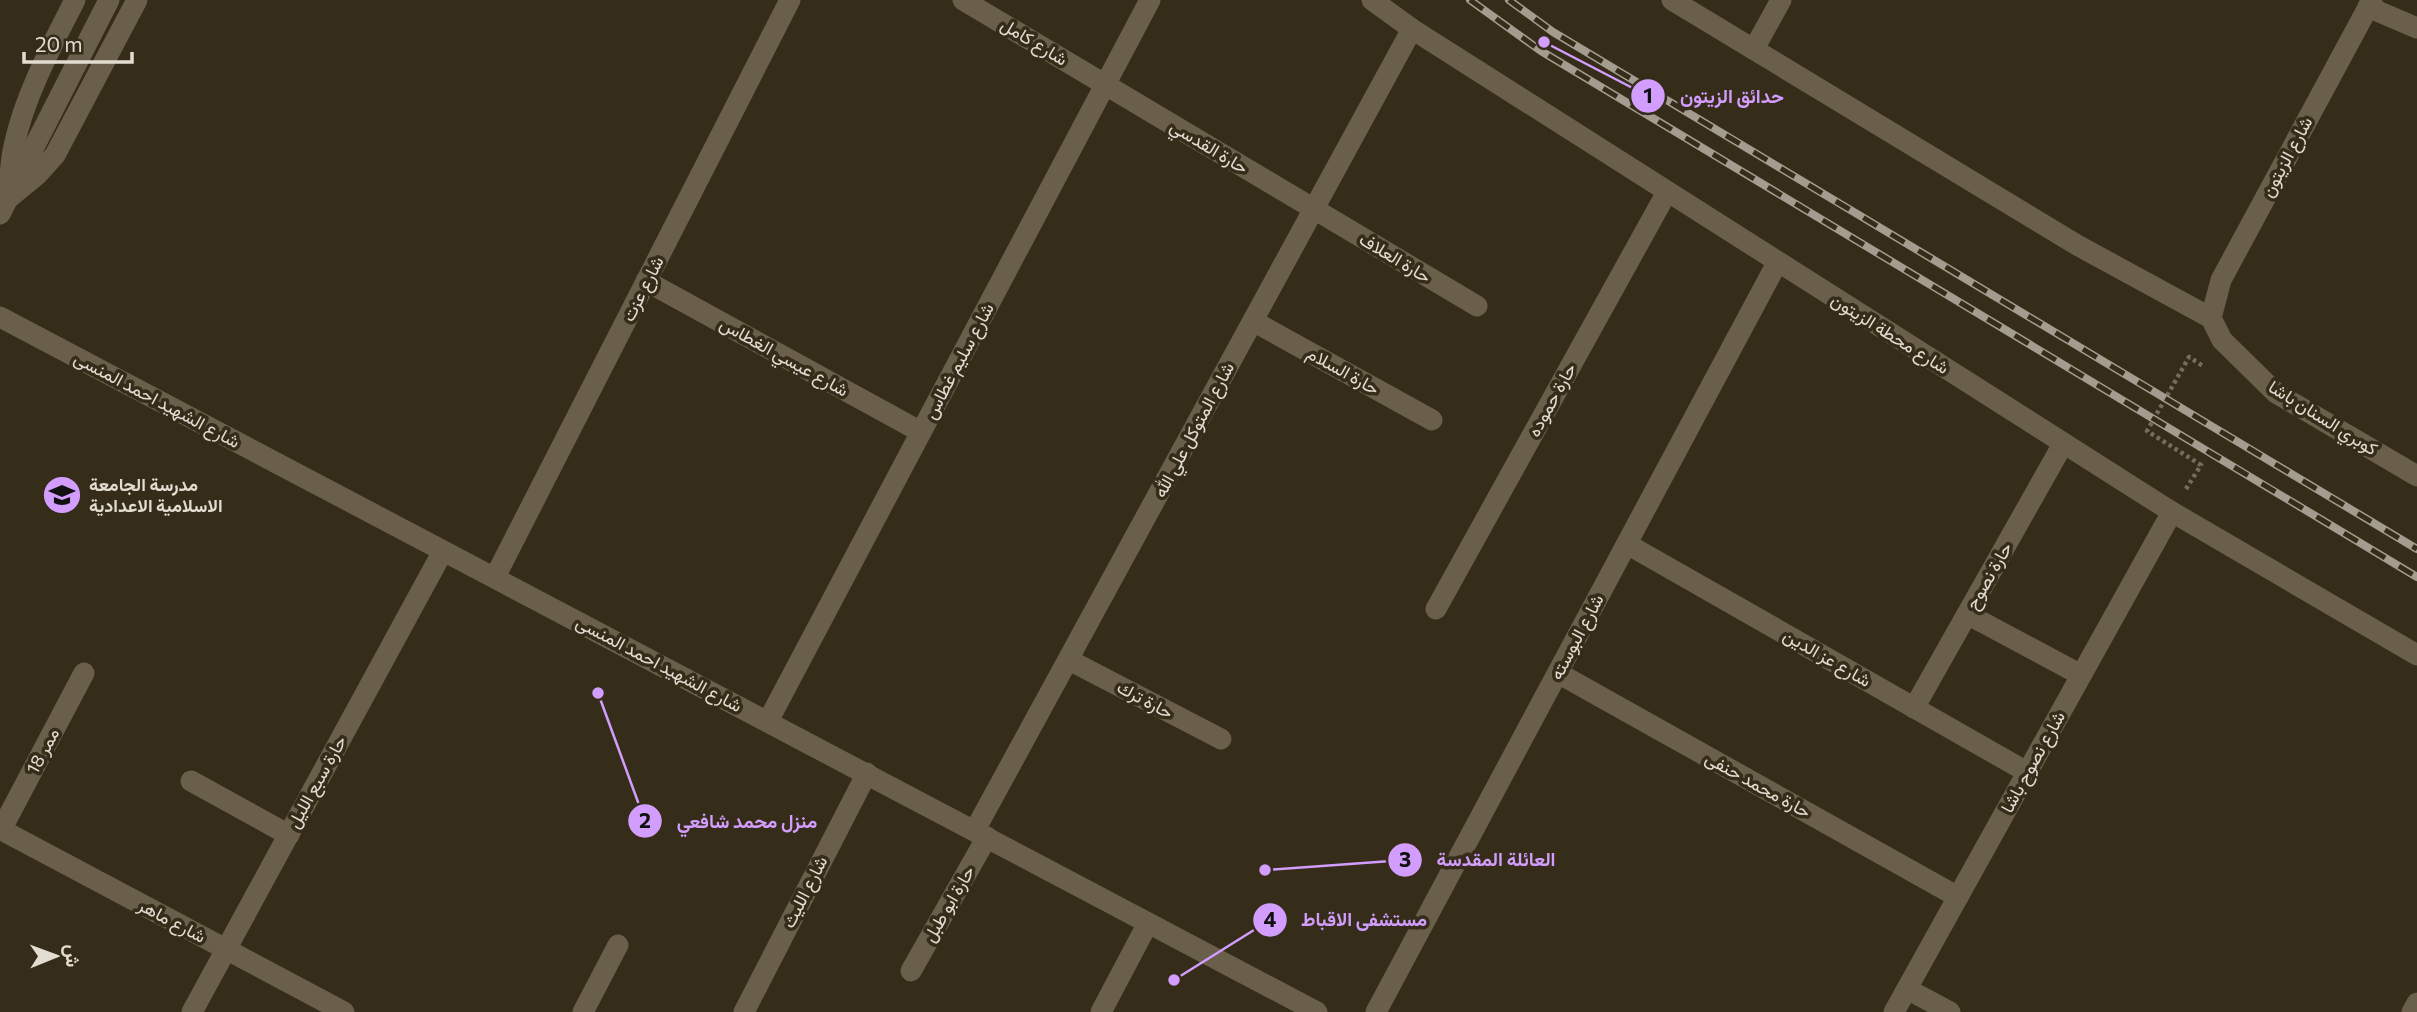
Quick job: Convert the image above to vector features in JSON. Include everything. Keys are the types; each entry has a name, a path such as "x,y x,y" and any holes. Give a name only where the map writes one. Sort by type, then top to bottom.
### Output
{"street":[{"path":"4,206 13,147 22,119 48,54 75,0"},
{"path":"4,206 109,0"},
{"path":"4,206 55,155 138,0"},
{"name":"شارع عزت","path":"495,577 790,0"},
{"name":"شارع كامل","path":"963,0 1104,85"},
{"name":"شارع سليم غطاس","path":"768,721 1150,0"},
{"name":"شارع محطة الزيتون","path":"1371,0 1412,29 2063,444 2172,512 2417,655"},
{"path":"1672,0 2077,245 2211,318"},
{"path":"1754,49 1781,0"},
{"path":"2370,4 2417,28"},
{"name":"شارع الزيتون","path":"2211,318 2221,280 2370,4"},
{"name":"شارع المتوكل علي الله","path":"981,833 1069,660 1412,29"},
{"name":"حارة القدسي","path":"1104,85 1314,209"},
{"name":"حارة حموده","path":"1436,609 1667,192"},
{"name":"حارة العلاف","path":"1314,209 1477,306"},
{"name":"شارع البوسته","path":"1376,1012 1777,263"},
{"name":"شارع عيسي الغطاس","path":"646,281 921,432"},
{"name":"شارع الشهيد احمد المنسى","path":"0,317 1317,1012"},
{"name":"كوبري السنان باشا","path":"2211,318 2222,340 2276,393 2417,476"},
{"name":"حارة السلام","path":"1253,321 1432,420"},
{"name":"حارة نصوح","path":"1914,708 2063,444"},
{"name":"شارع نصوح باشا","path":"1894,1012 2172,512"},
{"name":"شارع عز الدين","path":"1627,544 2027,772"},
{"name":"حارة سبع الليل","path":"192,1012 443,551"},
{"path":"1967,614 2081,675"},
{"name":"حارة ترك","path":"1069,660 1221,739"},
{"name":"ممر 18","path":"1,829 84,673"},
{"name":"حارة محمد حنفى","path":"1558,673 1958,897"},
{"name":"شارع الليث","path":"744,1012 867,773"},
{"path":"191,781 289,835"},
{"name":"شارع ماهر","path":"1,829 344,1012"},
{"name":"حارة ابو طبل","path":"911,971 981,833"},
{"path":"1101,1012 1148,923"},
{"path":"583,1012 618,945"},
{"path":"1907,989 1950,1012"},
{"path":"2412,1012 2417,1003"}],"path":[{"path":"2189,357 2147,431 2201,465"}],"railway":[{"path":"1470,0 1541,51 2417,577"},
{"path":"1509,0 1553,32 2417,549"}],"place":[{"name":"حدائق الزيتون","path":"1544,42"},
{"name":"مدرسة الجامعة الاسلامية الاعدادية","path":"62,495"},
{"name":"منزل محمد شافعي","path":"598,693"},
{"name":"العائلة المقدسة","path":"1265,870"},
{"name":"مستشفى الاقباط","path":"1174,980"}]}
